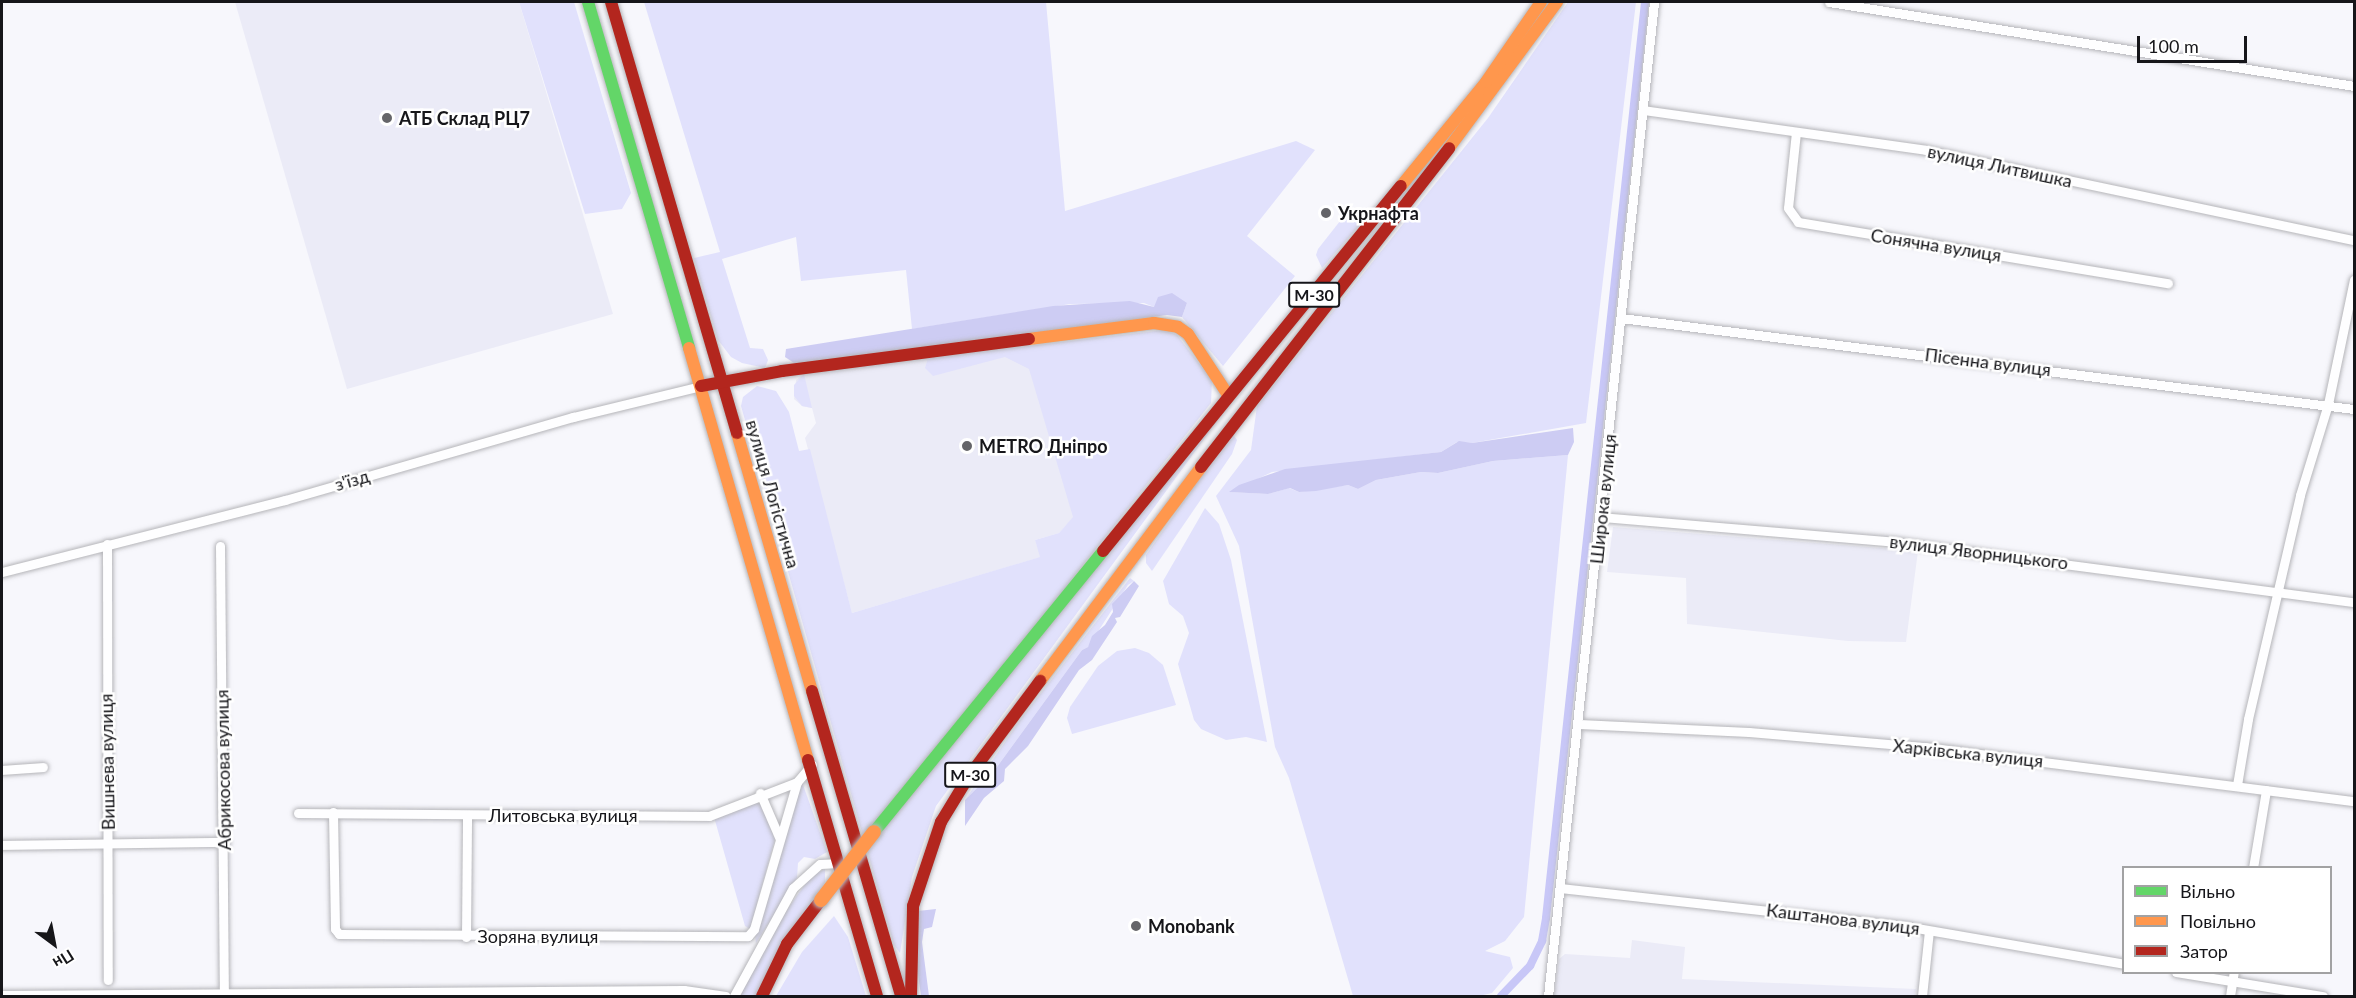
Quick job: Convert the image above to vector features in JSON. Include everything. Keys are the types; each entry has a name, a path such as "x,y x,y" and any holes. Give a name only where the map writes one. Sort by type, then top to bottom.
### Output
{"main road":[{"path":"588,2 812,764 877,996"},
{"name":"вулиця Логістична","path":"611,2 901,996"},
{"name":"М-30","path":"762,996 787,944 874,832 1228,395 1486,82 1541,2"},
{"name":"М-30","path":"911,996 913,906 924,864 941,822 1001,728 1239,416 1511,69 1557,2"},
{"path":"701,386 722,381 1154,323 1178,327 1188,334 1239,416"}],"street":[{"name":"Широка вулиця","path":"1548,996 1579,724 1654,2"},
{"path":"1829,2 2355,86"},
{"name":"вулиця Литвишка","path":"1643,111 1926,150 2355,240"},
{"name":"Сонячна вулиця","path":"1796,132 1788,208 1798,222 2168,282"},
{"path":"2237,785 2248,719 2300,495 2328,404 2355,280"},
{"name":"Пісенна вулиця","path":"1621,318 2355,409"},
{"name":"з'їзд","path":"2,572 285,500 573,417 701,386"},
{"name":"вулиця Яворницького","path":"1601,517 1896,542 2355,602"},
{"name":"Вишнева вулиця","path":"107,544 108,980"},
{"name":"Абрикосова вулиця","path":"220,546 225,842 224,993"},
{"name":"Харківська вулиця","path":"1579,724 1749,732 1925,747 2355,801"},
{"path":"779,837 797,782 812,764"},
{"path":"2,770 43,767"},
{"name":"Литовська вулиця","path":"298,813 709,816 760,793 797,782"},
{"path":"2253,866 2266,790"},
{"path":"760,793 779,837"},
{"name":"Зоряна вулиця","path":"333,812 335,929 339,934 743,935 754,929 779,837"},
{"path":"466,936 467,815"},
{"path":"2,844 225,842"},
{"path":"734,996 794,888 820,864 840,863"},
{"name":"Каштанова вулиця","path":"1560,888 1692,900 1929,931 2122,964"},
{"path":"1922,996 1929,931"},
{"path":"2199,974 2233,977 2323,996"},
{"path":"2230,996 2233,977"},
{"path":"2,995 684,990 726,996"}],"shaded area":[{"path":"235,2 519,2 613,314 347,389"},
{"path":"519,2 574,2 631,193 622,209 585,214"},
{"path":"644,2 1046,2 1065,211 1296,141 1315,150 1247,236 1295,276 1223,366 1182,317 1187,303 1154,307 1144,303 1070,304 912,329 906,270 801,281 796,237 722,259 750,348 763,349 768,360 765,368 742,363 731,357 718,340 694,258 720,252"},
{"path":"1568,2 1636,2 1586,423 1472,443 1457,442 1441,452 1272,472 1230,492 1268,494 1289,488 1299,492 1348,485 1358,489 1376,480 1421,472 1438,473 1493,461 1568,455 1524,917 1505,941 1485,951 1510,957 1513,968 1492,993 1479,996 1353,996 1289,778 1275,747 1239,546 1216,496 1251,450 1257,406 1488,118"},
{"path":"1365,208 1369,214 1322,268 1316,255 1318,249 1344,216"},
{"path":"1172,293 1187,303 1182,317 1167,315 797,365 785,357 786,349 1053,306 1130,301 1154,307 1158,297"},
{"path":"1164,330 1177,335 1212,380 1211,403 1067,585 1218,420 936,806 912,877 900,953 894,945 741,406 743,397 757,386 776,391 789,412 799,451 810,449 852,613 1040,557 1035,540 1059,533 1073,517 1029,369 1005,357 933,376 925,368 928,358"},
{"path":"1028,345 1074,517 1059,533 1035,540 1041,557 852,613 805,438 816,423 812,408 802,406 794,399 796,380 804,374"},
{"path":"804,374 812,408 802,406 794,396 794,385"},
{"path":"1573,428 1574,442 1568,455 1493,461 1438,473 1421,472 1376,480 1358,489 1348,485 1299,492 1290,488 1268,494 1229,492 1239,485 1285,469 1441,452 1459,441 1472,443"},
{"path":"1232,433 1237,440 1232,454 1152,571 1146,563 1146,555"},
{"path":"1205,508 1219,524 1231,560 1267,742 1246,737 1226,740 1201,729 1194,720 1178,664 1189,633 1183,616 1169,604 1163,581"},
{"path":"1613,527 1918,551 1906,642 1848,641 1687,624 1686,578 1607,572"},
{"path":"1130,578 1134,581 1128,585 1088,647 1082,650 994,771 965,800 1021,719"},
{"path":"1134,581 1139,586 1120,617 1115,618 1117,622 1092,660 1079,670 1028,746 1005,769 1004,781 984,798 965,826 965,800 994,771 1082,650 1088,647 1092,636 1105,625 1113,612 1112,604"},
{"path":"1135,648 1149,653 1163,665 1176,705 1072,734 1067,718 1070,707 1098,666 1117,651"},
{"path":"802,782 827,852 815,859 804,857 798,863 797,878 756,943 755,935"},
{"path":"758,798 775,839 750,929 745,926 714,817"},
{"path":"825,869 825,882 757,996 740,996 771,932 811,876"},
{"path":"936,909 932,927 924,929 922,942 929,996 921,996 914,945 918,911"},
{"path":"834,916 848,937 866,996 776,996 802,952"},
{"path":"1632,940 1685,947 1682,979 1916,989 1915,996 1554,996 1559,959 1565,954 1630,958"}],"waterway":[{"path":"1501,996 1530,966 1542,941 1546,918 1645,2"}],"traffic: fast":[{"path":"588,2 689,348"},
{"path":"874,832 1103,551"}],"traffic: slow":[{"path":"1401,186 1486,82 1541,2"},
{"path":"1449,148 1557,2"},
{"path":"1029,339 1154,323 1178,327 1188,334 1228,395"},
{"path":"689,348 808,760"},
{"path":"737,433 812,691"},
{"path":"1040,681 1201,467"},
{"path":"821,900 874,832"}],"traffic: jam":[{"path":"611,2 737,433"},
{"path":"1201,467 1449,148"},
{"path":"1103,551 1401,186"},
{"path":"701,386 782,371 1029,339"},
{"path":"911,996 913,906 941,822 969,776 1040,681"},
{"path":"812,691 901,996"},
{"path":"808,760 877,996"},
{"path":"762,996 787,944 821,900"}],"place":[{"name":"АТБ Склад РЦ7","path":"387,118"},
{"name":"Укрнафта","path":"1326,213"},
{"name":"METRO Дніпро","path":"967,446"},
{"name":"Monobank","path":"1136,926"}]}
